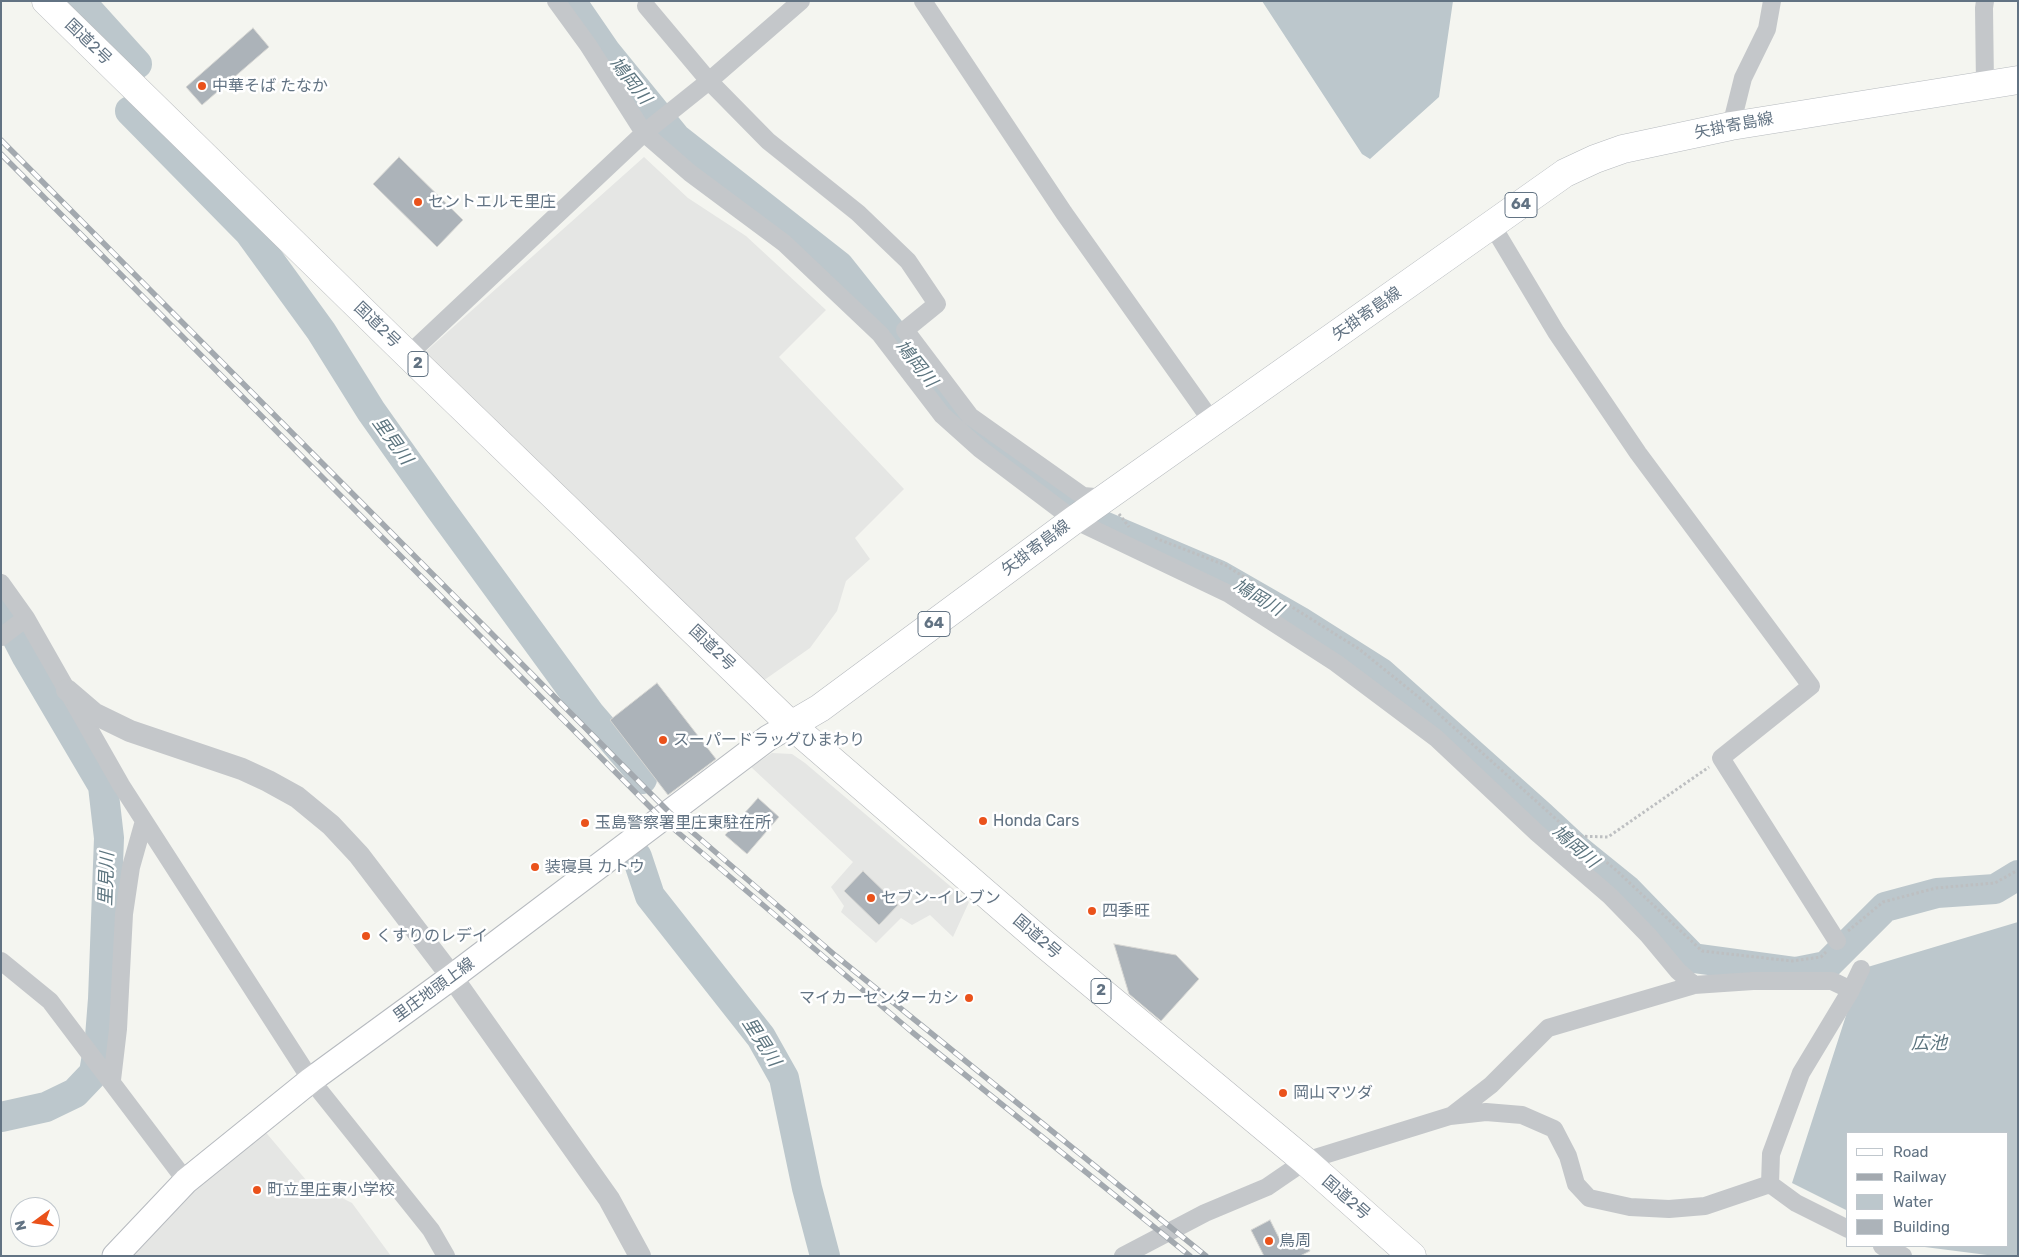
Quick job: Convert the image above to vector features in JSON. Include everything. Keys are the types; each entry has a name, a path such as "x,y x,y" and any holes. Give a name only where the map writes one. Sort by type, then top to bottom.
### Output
{"main road":[{"name":"国道2号","path":"46,1 408,355 791,725 1043,943 1305,1161 1412,1256"},
{"name":"矢掛寄島線","path":"791,725 820,708 1074,520 1565,173 1623,149 1731,126 2018,80"},
{"name":"里庄地頭上線","path":"121,1253 186,1181 311,1080 452,977 768,738 791,725"}],"street":[{"path":"556,1 588,45 644,133 690,173 784,242 880,334 942,415 980,449 1074,520 1229,594 1336,663 1428,732 1537,833 1610,896 1648,935 1678,971 1694,985"},
{"path":"408,355 644,133 801,1"},
{"path":"923,1 1064,213 1213,423"},
{"path":"1731,126 1743,78 1767,29 1772,1"},
{"path":"1985,1 1985,85"},
{"path":"646,6 708,81 768,141 858,213 908,261 937,304 905,330 970,416 1083,496 1103,501"},
{"path":"1492,225 1556,332 1638,453 1810,686 1722,758 1837,940"},
{"path":"1,583 26,618 121,785 311,1080 431,1230 446,1256"},
{"path":"1,637 26,618"},
{"path":"67,690 95,714 130,731 242,769 297,797 331,825 359,854 452,977 609,1199 640,1256"},
{"path":"110,1078 118,1029 124,914 132,867 144,821"},
{"path":"1,961 50,1002 110,1078 186,1181"},
{"path":"1770,1184 1771,1154 1801,1073 1851,990 1861,969"},
{"path":"1450,1116 1491,1085 1548,1028 1694,985 1752,980 1832,981 1851,990"},
{"path":"1123,1256 1206,1213 1268,1187 1305,1161 1450,1116 1486,1112 1522,1115 1554,1129 1568,1156 1576,1184 1589,1198 1630,1207 1669,1209 1705,1206 1770,1184"},
{"path":"1770,1184 1796,1203 1846,1228"},
{"path":"1884,1247 1903,1256"}],"path":[{"path":"1103,501 1130,529"},
{"path":"1148,536 1225,565 1359,649 1431,707 1575,836 1617,871 1702,951 1792,961 1821,957 1837,940 1883,902 1936,888 1995,883 2018,870"},
{"path":"1575,836 1608,838 1722,758"}],"shaded area":[{"path":"644,157 688,198 746,236 826,310 779,357 904,489 855,538 870,559 846,581 837,611 810,648 760,683 424,353"},
{"path":"772,753 792,754 805,763 969,902 953,937 930,915 912,925 901,918 876,943 841,912 844,906 831,887 853,862 751,767"},
{"name":"町立里庄東小学校","path":"263,1129 306,1180 352,1203 391,1256 131,1256 178,1199"}],"water":[{"path":"1262,1 1453,1 1439,97 1370,159 1362,154"},
{"name":"広池","path":"2018,922 2018,1256 1995,1256 1925,1247 2009,1247 2009,1132 1846,1132 1846,1210 1792,1183 1861,969"}],"building":[{"path":"253,28 269,47 202,105 186,87"},
{"name":"セントエルモ里庄","path":"399,157 463,220 437,247 373,184"},
{"name":"スーパードラッグひまわり","path":"657,683 716,759 668,795 610,720"},
{"path":"758,798 779,817 747,854 725,835"},
{"name":"セブン-イレブン","path":"863,871 898,905 879,925 844,891"},
{"path":"1114,944 1176,955 1199,979 1161,1021 1129,994"},
{"name":"鳥周","path":"1270,1220 1283,1246 1302,1236 1310,1251 1300,1256 1264,1256 1251,1230"}],"waterway":[{"name":"里見川","path":"80,1 137,64"},
{"name":"鳩岡川","path":"571,1 606,52 676,138 839,266 960,418 1099,524 1219,575 1299,621 1381,673 1580,852 1627,890 1693,958 1796,972 1826,966 1885,907 1937,893 1995,889 2018,875"},
{"name":"里見川","path":"130,111 249,232 321,331 371,411 439,507 590,714 640,772 642,779"},
{"name":"里見川","path":"1,607 27,657 103,786 109,838 103,999 100,1037 94,1073 75,1093 46,1107 1,1117"},
{"name":"里見川","path":"637,857 650,896 761,1037 784,1078 807,1188 825,1256"}],"railway":[{"path":"1,140 669,812 836,956 1206,1256"},
{"path":"1,154 661,818 912,1032 1190,1256"}],"place":[{"name":"中華そば たなか","path":"202,86"},
{"name":"セントエルモ里庄","path":"418,202"},
{"name":"スーパードラッグひまわり","path":"663,740"},
{"name":"Honda Cars","path":"983,821"},
{"name":"玉島警察署里庄東駐在所","path":"585,823"},
{"name":"装寝具 カトウ","path":"535,867"},
{"name":"セブン-イレブン","path":"871,898"},
{"name":"四季旺","path":"1092,911"},
{"name":"くすりのレデイ","path":"366,936"},
{"name":"マイカーセンターカシ","path":"969,998"},
{"name":"岡山マツダ","path":"1283,1093"},
{"name":"町立里庄東小学校","path":"257,1190"},
{"name":"鳥周","path":"1269,1241"}]}
